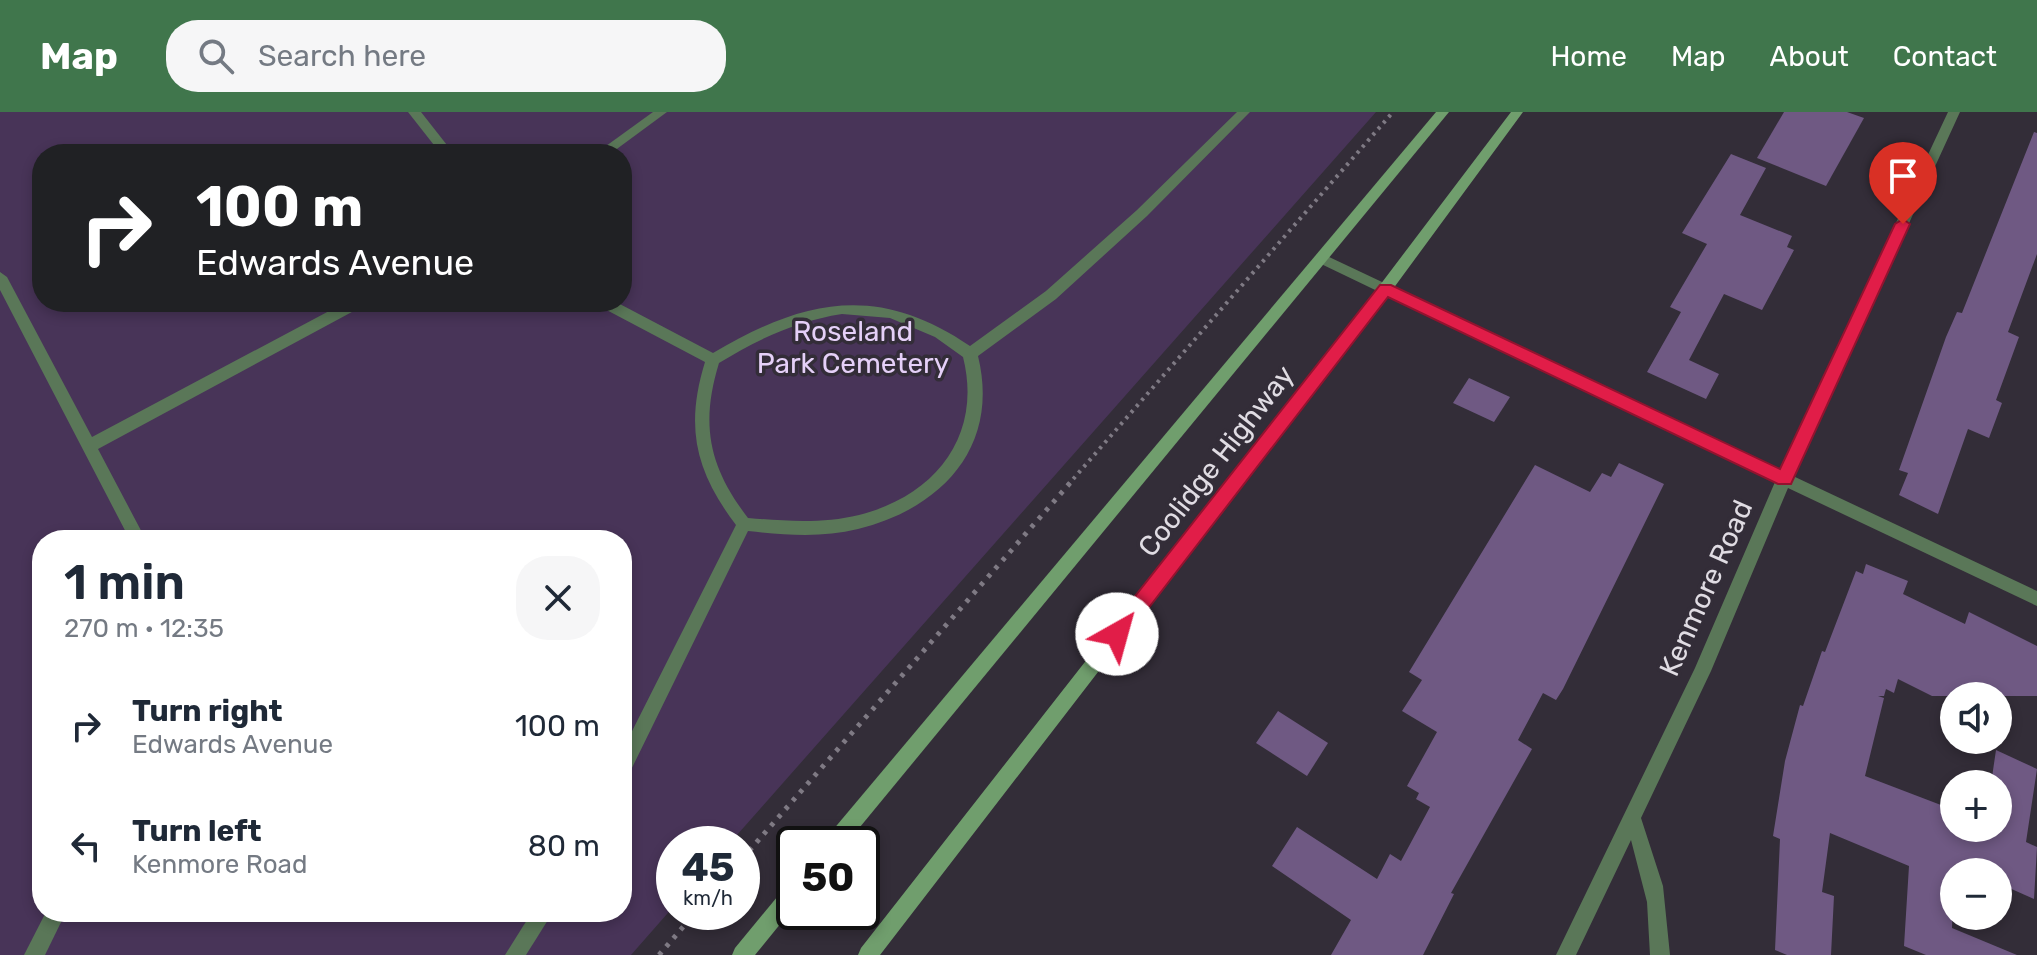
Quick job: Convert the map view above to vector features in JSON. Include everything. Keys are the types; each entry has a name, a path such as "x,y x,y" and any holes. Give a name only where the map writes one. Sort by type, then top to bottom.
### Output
{"main road":[{"name":"Coolidge Highway","path":"849,826 1443,112"},
{"name":"Coolidge Highway","path":"868,955 1385,289 1517,112"},
{"path":"742,955 776,914"}],"street":[{"path":"414,112 440,144"},
{"path":"615,144 661,112"},
{"path":"970,354 1051,295 1142,213 1244,112"},
{"name":"Kenmore Road","path":"1566,955 1702,671 1784,479 1954,112"},
{"path":"1322,259 2037,599"},
{"path":"1,282 133,530"},
{"path":"842,309 892,313 940,333 970,354 977,383 975,418 960,453 942,480 900,509 834,527 791,529 744,524 722,499 708,467 701,432 701,393 713,360 780,323 809,313 842,309"},
{"path":"89,446 339,312"},
{"path":"623,312 713,360"},
{"path":"632,750 744,524"},
{"path":"1632,819 1646,851 1654,882 1660,955"},
{"path":"34,955 51,922"},
{"path":"515,955 536,922"}],"path":[{"path":"760,838 1393,112"},
{"path":"659,955 681,930"}],"green space":[{"name":"Roseland Park Cemetery","path":"0,112 1376,112 745,826 656,826 656,927 631,955 0,955"}],"building":[{"path":"1784,112 1847,112 1864,118 1826,186 1757,158"},
{"path":"2034,132 2037,133 2037,254 2008,332 2019,337 1996,400 2002,403 1989,438 1968,429 1938,514 1899,495 1908,473 1899,470 1946,337 1957,312 1962,313"},
{"path":"1731,154 1766,168 1740,215 1792,236 1787,247 1794,250 1762,310 1724,294 1689,360 1719,374 1706,399 1647,372 1681,312 1670,307 1707,244 1682,233"},
{"path":"1469,378 1510,397 1494,422 1453,403"},
{"path":"1619,463 1664,484 1563,689 1556,700 1543,693 1518,740 1532,749 1451,893 1454,894 1423,955 1331,955 1351,920 1272,866 1297,827 1377,879 1390,854 1401,861 1430,807 1416,799 1419,793 1407,786 1437,732 1402,711 1422,680 1409,672 1535,465 1590,492 1602,473 1611,477"},
{"path":"1866,564 1908,581 1903,594 1965,624 1969,612 2037,646 2037,696 2012,696 2012,682 1940,682 1940,696 1932,696 1898,679 1894,693 1886,689 1884,696 1878,696 1884,698 1865,776 1940,805 1940,842 2012,842 2012,770 1993,770 1995,754 2005,754 2037,769 2026,842 2037,847 2034,899 2012,889 2012,858 1940,858 1940,930 1957,930 2017,955 1926,955 1904,946 1909,866 1830,833 1822,892 1834,896 1831,955 1787,955 1775,950 1780,839 1773,836 1785,761 1800,705 1803,706 1822,651 1825,652 1856,571 1863,574"},
{"path":"1278,711 1328,743 1307,776 1256,743"}],"route":[{"path":"1117,634 1385,289 1784,479 1903,224"}]}
